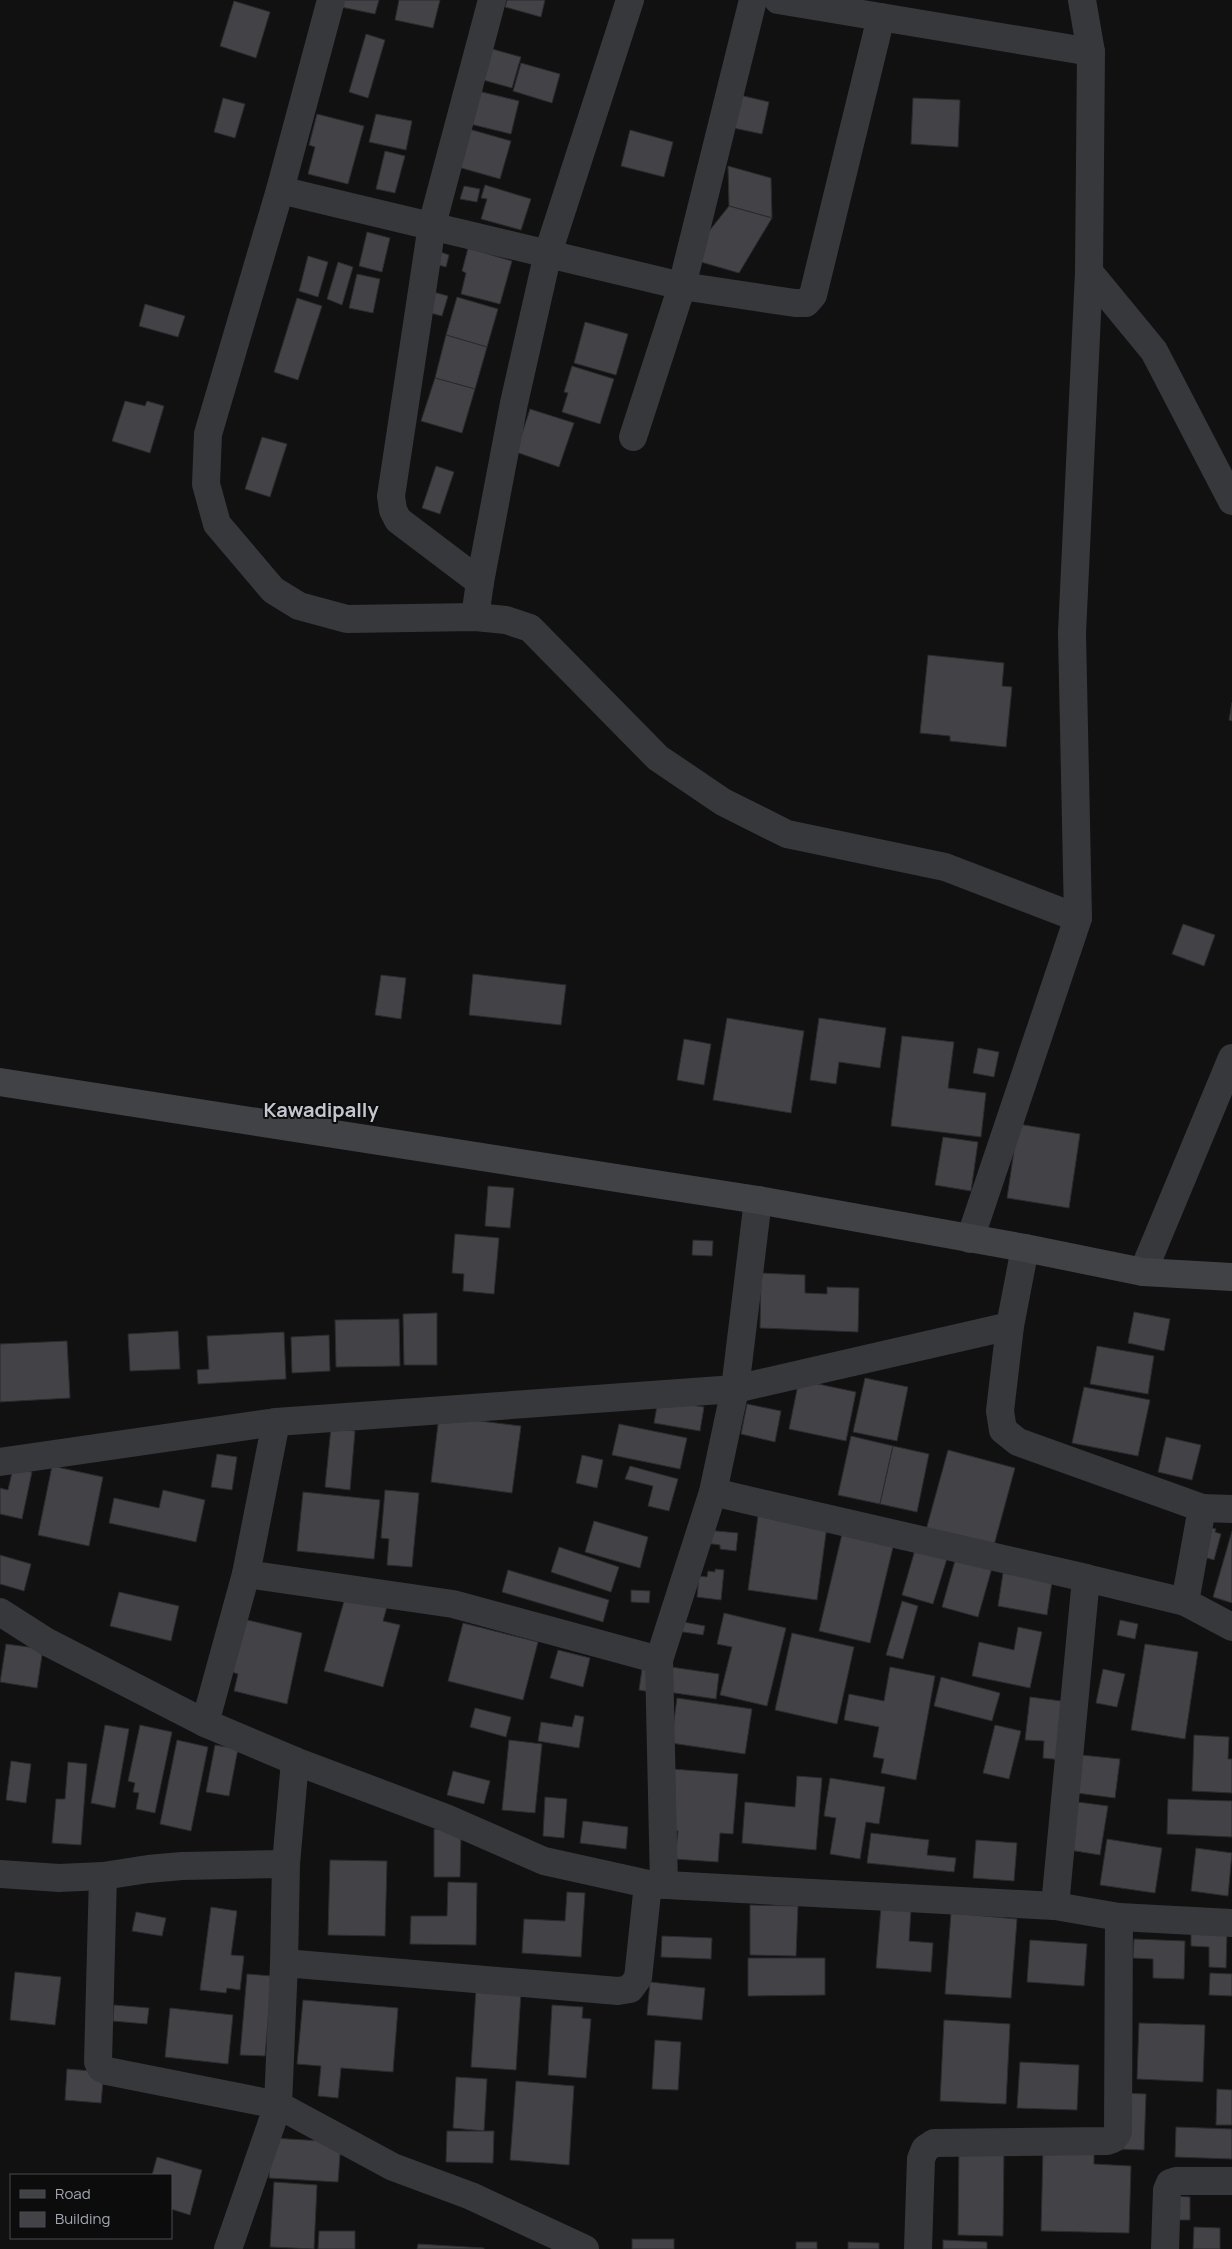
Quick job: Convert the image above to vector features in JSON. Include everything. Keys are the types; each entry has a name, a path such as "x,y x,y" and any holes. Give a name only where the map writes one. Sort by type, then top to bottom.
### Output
{"main road":[{"path":"0,1082 758,1200 1024,1248 1143,1272 1232,1278"}],"street":[{"path":"331,0 280,190 208,434 206,484 217,524 273,590 299,606 347,619 475,617 506,620 530,628 658,758 723,802 787,834 945,866 1078,918"},
{"path":"480,582 398,520 393,510 391,496 432,225 492,0"},
{"path":"475,617 514,403 548,253 630,0"},
{"path":"633,437 682,286 753,0"},
{"path":"778,0 1092,52"},
{"path":"970,1239 1078,918 1072,633 1089,272 1092,52 1082,0"},
{"path":"280,190 682,286 806,303 814,295 881,18"},
{"path":"1089,272 1154,351 1232,501"},
{"path":"1143,1272 1232,1058"},
{"path":"284,1963 618,1991 630,1989 638,1978 656,1884 659,1660 714,1492 735,1389 758,1200"},
{"path":"1024,1248 1010,1326 1000,1411 1003,1430 1018,1442 1202,1508 1232,1509"},
{"path":"0,1462 276,1422 735,1389 1010,1326"},
{"path":"205,1723 246,1574 276,1422"},
{"path":"714,1492 1185,1602 1232,1627"},
{"path":"1185,1602 1202,1508"},
{"path":"246,1574 453,1604 659,1660"},
{"path":"1055,1906 1086,1578"},
{"path":"0,1612 47,1642 205,1723 295,1761 446,1818 544,1861 656,1884 1055,1906 1119,1917 1232,1923"},
{"path":"228,2249 278,2105 286,1864 295,1761"},
{"path":"0,1874 59,1878 104,1876 182,1866 286,1864"},
{"path":"104,1876 98,2062 101,2068 107,2071 278,2105 393,2167 471,2196 585,2249"},
{"path":"918,2249 921,2159 925,2149 934,2143 1107,2141 1114,2138 1118,2132 1119,1917"},
{"path":"1165,2249 1167,2190 1170,2183 1176,2181 1232,2181"}],"building":[{"path":"343,0 379,0 375,14 341,7"},
{"path":"399,0 440,0 433,28 395,20"},
{"path":"507,0 545,0 541,17 505,7"},
{"path":"234,1 270,12 256,58 220,46"},
{"path":"366,34 385,40 368,98 349,92"},
{"path":"485,47 521,57 512,88 476,78"},
{"path":"521,63 560,74 552,103 513,91"},
{"path":"478,91 519,101 511,134 470,124"},
{"path":"731,93 769,102 762,134 724,126"},
{"path":"223,98 245,104 235,138 214,132"},
{"path":"913,98 960,100 958,147 911,144"},
{"path":"317,114 364,126 348,184 308,174 315,147 309,145"},
{"path":"376,114 412,121 406,150 369,142"},
{"path":"469,129 511,141 500,179 458,167"},
{"path":"630,130 673,142 664,177 621,166"},
{"path":"385,151 405,156 395,193 376,189"},
{"path":"728,166 771,178 772,218 729,206"},
{"path":"485,185 531,199 521,230 481,219 487,199 481,198"},
{"path":"464,186 480,189 477,202 460,199"},
{"path":"729,206 772,218 739,273 701,262 702,240"},
{"path":"367,232 390,238 382,272 359,266"},
{"path":"468,248 512,261 500,304 461,294 466,273 462,271"},
{"path":"435,250 449,255 446,267 431,263"},
{"path":"308,256 328,262 318,297 299,291"},
{"path":"338,262 353,267 342,305 327,299"},
{"path":"357,274 380,279 373,313 349,308"},
{"path":"426,290 448,296 442,316 423,311"},
{"path":"457,297 498,309 487,347 446,335"},
{"path":"297,298 322,306 298,380 274,372"},
{"path":"145,304 185,316 178,337 139,326"},
{"path":"585,322 628,334 616,375 574,363"},
{"path":"446,335 487,347 475,389 435,378"},
{"path":"572,366 614,379 600,424 562,412 568,393 564,392"},
{"path":"435,378 475,389 462,433 421,421"},
{"path":"125,401 145,406 147,401 164,406 150,453 112,441"},
{"path":"530,409 574,423 559,467 516,452"},
{"path":"262,437 287,444 270,497 245,489"},
{"path":"436,466 454,472 440,514 422,508"},
{"path":"928,655 1004,663 1002,686 1012,687 1006,747 950,741 950,736 920,733"},
{"path":"1232,702 1232,721 1229,720"},
{"path":"1183,924 1215,935 1204,966 1172,954"},
{"path":"473,974 566,985 561,1025 469,1015"},
{"path":"381,975 406,978 401,1019 375,1015"},
{"path":"727,1018 804,1031 791,1113 713,1100"},
{"path":"819,1018 886,1028 880,1068 839,1062 836,1084 810,1080"},
{"path":"902,1036 954,1042 948,1088 986,1093 981,1137 891,1126"},
{"path":"684,1039 711,1044 704,1085 677,1080"},
{"path":"978,1048 999,1052 994,1077 973,1073"},
{"path":"1018,1124 1080,1134 1069,1208 1007,1198"},
{"path":"943,1137 978,1142 971,1191 935,1185"},
{"path":"488,1186 514,1188 510,1228 485,1226"},
{"path":"455,1234 499,1238 494,1294 463,1291 464,1274 452,1273"},
{"path":"693,1240 713,1241 712,1256 692,1255"},
{"path":"761,1273 805,1275 805,1293 827,1294 827,1287 859,1288 858,1332 760,1328"},
{"path":"1134,1312 1170,1319 1164,1351 1128,1343"},
{"path":"437,1313 437,1365 404,1365 403,1314"},
{"path":"399,1319 400,1366 336,1367 335,1320"},
{"path":"178,1331 180,1369 130,1371 128,1334"},
{"path":"284,1332 286,1379 198,1384 197,1370 209,1369 207,1336"},
{"path":"329,1335 330,1371 292,1373 291,1337"},
{"path":"67,1341 70,1398 0,1402 0,1344"},
{"path":"1097,1346 1154,1356 1148,1394 1090,1384"},
{"path":"865,1378 908,1387 897,1441 853,1432"},
{"path":"799,1380 856,1392 846,1441 789,1429"},
{"path":"1084,1387 1150,1400 1138,1456 1072,1443"},
{"path":"658,1400 704,1407 700,1431 654,1423"},
{"path":"747,1404 781,1411 775,1442 741,1434"},
{"path":"439,1416 521,1426 512,1493 431,1482"},
{"path":"619,1424 687,1438 680,1469 612,1455"},
{"path":"331,1428 355,1431 350,1490 325,1487"},
{"path":"851,1436 893,1446 880,1504 838,1495"},
{"path":"1166,1437 1201,1445 1192,1480 1158,1472"},
{"path":"893,1446 929,1454 917,1512 880,1504"},
{"path":"948,1450 1015,1468 993,1549 926,1530"},
{"path":"217,1454 237,1457 232,1490 211,1487"},
{"path":"582,1455 603,1460 597,1488 576,1483"},
{"path":"52,1466 103,1477 89,1546 38,1535"},
{"path":"630,1466 678,1479 669,1511 648,1506 653,1486 625,1479"},
{"path":"13,1468 32,1472 22,1519 0,1514 0,1488 8,1490"},
{"path":"163,1490 205,1500 196,1542 109,1523 114,1498 159,1508"},
{"path":"385,1490 419,1493 412,1567 387,1565 389,1539 381,1538"},
{"path":"303,1492 380,1500 374,1559 297,1551"},
{"path":"758,1516 827,1526 817,1600 748,1590"},
{"path":"594,1521 648,1537 640,1568 585,1552"},
{"path":"1208,1527 1216,1529 1215,1532 1221,1534 1214,1560 1200,1556"},
{"path":"706,1530 738,1533 736,1551 720,1549 720,1545 705,1543"},
{"path":"843,1530 894,1543 870,1643 819,1631"},
{"path":"1232,1531 1232,1603 1213,1597"},
{"path":"917,1543 949,1552 933,1604 902,1595"},
{"path":"559,1547 619,1567 611,1592 551,1572"},
{"path":"0,1555 31,1564 24,1591 0,1584"},
{"path":"956,1557 992,1568 978,1617 942,1607"},
{"path":"715,1569 724,1570 721,1600 697,1597 699,1576 707,1577 708,1571 715,1572"},
{"path":"508,1570 609,1600 603,1622 502,1592"},
{"path":"1003,1573 1052,1582 1047,1615 998,1606"},
{"path":"631,1590 650,1591 649,1603 631,1602"},
{"path":"347,1591 388,1603 383,1621 400,1625 383,1687 324,1671"},
{"path":"119,1592 179,1606 171,1641 110,1626"},
{"path":"902,1601 918,1606 903,1659 886,1655"},
{"path":"724,1613 786,1628 767,1706 720,1695 732,1647 717,1644"},
{"path":"243,1619 302,1633 287,1704 234,1691 238,1674 232,1672"},
{"path":"1120,1620 1138,1624 1135,1639 1117,1635"},
{"path":"678,1621 705,1626 703,1635 677,1631"},
{"path":"463,1623 538,1642 523,1700 448,1681"},
{"path":"1018,1627 1042,1632 1030,1688 972,1676 979,1642 1014,1650"},
{"path":"792,1633 854,1647 837,1724 775,1710"},
{"path":"6,1644 43,1649 37,1688 0,1682"},
{"path":"1145,1644 1198,1652 1185,1739 1131,1730"},
{"path":"558,1650 590,1658 583,1687 550,1678"},
{"path":"664,1666 719,1674 716,1699 661,1691"},
{"path":"890,1667 935,1676 916,1780 881,1773 884,1759 873,1757 879,1727 844,1720 849,1694 884,1701"},
{"path":"642,1669 654,1671 651,1692 639,1690"},
{"path":"1103,1669 1125,1674 1117,1707 1096,1703"},
{"path":"941,1677 1000,1693 992,1721 934,1706"},
{"path":"1030,1697 1069,1702 1062,1760 1043,1758 1044,1741 1025,1740"},
{"path":"677,1698 752,1709 745,1754 671,1743"},
{"path":"475,1708 511,1717 506,1737 470,1727"},
{"path":"575,1715 584,1717 579,1748 538,1741 541,1722 572,1727"},
{"path":"105,1725 129,1729 115,1808 91,1803"},
{"path":"140,1725 172,1732 155,1813 136,1809 139,1793 133,1792 135,1783 128,1781"},
{"path":"995,1725 1021,1731 1009,1779 983,1773"},
{"path":"1194,1735 1229,1737 1228,1759 1232,1759 1232,1793 1192,1791"},
{"path":"177,1740 208,1747 191,1831 160,1824"},
{"path":"509,1740 542,1744 535,1813 502,1810"},
{"path":"215,1745 238,1749 229,1796 206,1792"},
{"path":"1081,1755 1120,1759 1115,1798 1077,1793"},
{"path":"11,1761 31,1764 26,1803 6,1800"},
{"path":"68,1762 87,1764 81,1845 52,1843 56,1799 65,1799"},
{"path":"672,1769 738,1774 733,1834 720,1833 718,1862 675,1859 678,1831 667,1830"},
{"path":"453,1771 490,1781 484,1804 447,1795"},
{"path":"797,1776 822,1778 816,1850 742,1843 745,1802 795,1807"},
{"path":"830,1778 885,1787 879,1824 866,1822 860,1859 830,1854 836,1818 824,1816"},
{"path":"545,1797 567,1799 564,1838 543,1836"},
{"path":"1168,1799 1232,1801 1232,1837 1167,1834"},
{"path":"1070,1801 1108,1806 1100,1855 1063,1849"},
{"path":"583,1821 628,1827 626,1849 580,1843"},
{"path":"434,1829 447,1829 461,1834 460,1877 434,1877"},
{"path":"871,1833 929,1840 927,1855 956,1858 954,1872 867,1863"},
{"path":"1107,1839 1162,1848 1155,1893 1100,1885"},
{"path":"976,1840 1017,1843 1014,1881 973,1878"},
{"path":"1196,1848 1232,1853 1228,1896 1191,1891"},
{"path":"330,1860 387,1861 385,1936 328,1935"},
{"path":"448,1882 477,1883 476,1945 410,1944 411,1916 447,1916"},
{"path":"567,1892 585,1893 581,1957 522,1953 524,1919 565,1921"},
{"path":"750,1905 798,1906 796,1956 750,1955"},
{"path":"211,1907 237,1911 231,1955 244,1956 240,1990 227,1988 226,1993 200,1990"},
{"path":"881,1907 911,1909 909,1941 933,1943 931,1972 876,1968"},
{"path":"136,1912 166,1918 162,1936 132,1931"},
{"path":"951,1913 1017,1919 1011,1998 945,1994"},
{"path":"1191,1931 1227,1931 1226,1968 1209,1967 1209,1947 1191,1946"},
{"path":"662,1936 712,1938 711,1959 661,1957"},
{"path":"1134,1939 1185,1941 1184,1979 1153,1978 1153,1959 1133,1958"},
{"path":"1030,1940 1087,1944 1084,1986 1027,1982"},
{"path":"748,1958 825,1958 825,1995 748,1996"},
{"path":"15,1972 61,1977 55,2025 10,2020"},
{"path":"1210,1973 1232,1974 1232,1996 1209,1995"},
{"path":"247,1974 272,1976 265,2056 240,2055"},
{"path":"650,1982 705,1988 702,2020 647,2015"},
{"path":"476,1989 521,1992 516,2070 471,2067"},
{"path":"303,2000 398,2008 393,2072 341,2068 338,2098 318,2096 321,2066 297,2064"},
{"path":"114,2005 149,2008 147,2024 113,2021"},
{"path":"552,2005 583,2007 582,2018 591,2019 586,2078 548,2075"},
{"path":"170,2008 233,2015 228,2064 165,2057"},
{"path":"944,2020 1010,2024 1006,2104 940,2101"},
{"path":"1139,2023 1205,2025 1203,2082 1137,2079"},
{"path":"655,2040 681,2042 678,2090 652,2089"},
{"path":"1020,2062 1079,2065 1077,2110 1017,2108"},
{"path":"67,2069 104,2072 101,2103 65,2100"},
{"path":"456,2077 487,2079 484,2131 453,2128"},
{"path":"516,2081 574,2086 569,2165 510,2160"},
{"path":"1217,2089 1232,2090 1232,2125 1216,2125"},
{"path":"1121,2093 1146,2094 1144,2150 1118,2149"},
{"path":"1176,2127 1232,2129 1232,2159 1175,2157"},
{"path":"447,2131 494,2131 493,2163 446,2162"},
{"path":"271,2138 341,2142 338,2182 269,2178"},
{"path":"959,2147 1004,2147 1003,2236 958,2235"},
{"path":"1043,2150 1094,2152 1094,2164 1131,2166 1129,2233 1041,2231"},
{"path":"157,2157 202,2170 190,2215 172,2209 172,2174 152,2174"},
{"path":"274,2182 317,2185 314,2249 270,2247"},
{"path":"1175,2196 1190,2197 1190,2220 1175,2220"},
{"path":"1194,2227 1220,2228 1220,2249 1193,2249"},
{"path":"319,2231 355,2231 355,2249 318,2249"},
{"path":"632,2239 674,2239 674,2249 632,2249"},
{"path":"943,2240 987,2242 987,2249 943,2249"},
{"path":"796,2242 817,2242 817,2249 796,2249"},
{"path":"848,2242 879,2243 879,2249 848,2249"},
{"path":"418,2244 484,2248 484,2249 417,2249"}],"district":[{"name":"Kawadipally","path":"321,1110"}]}
